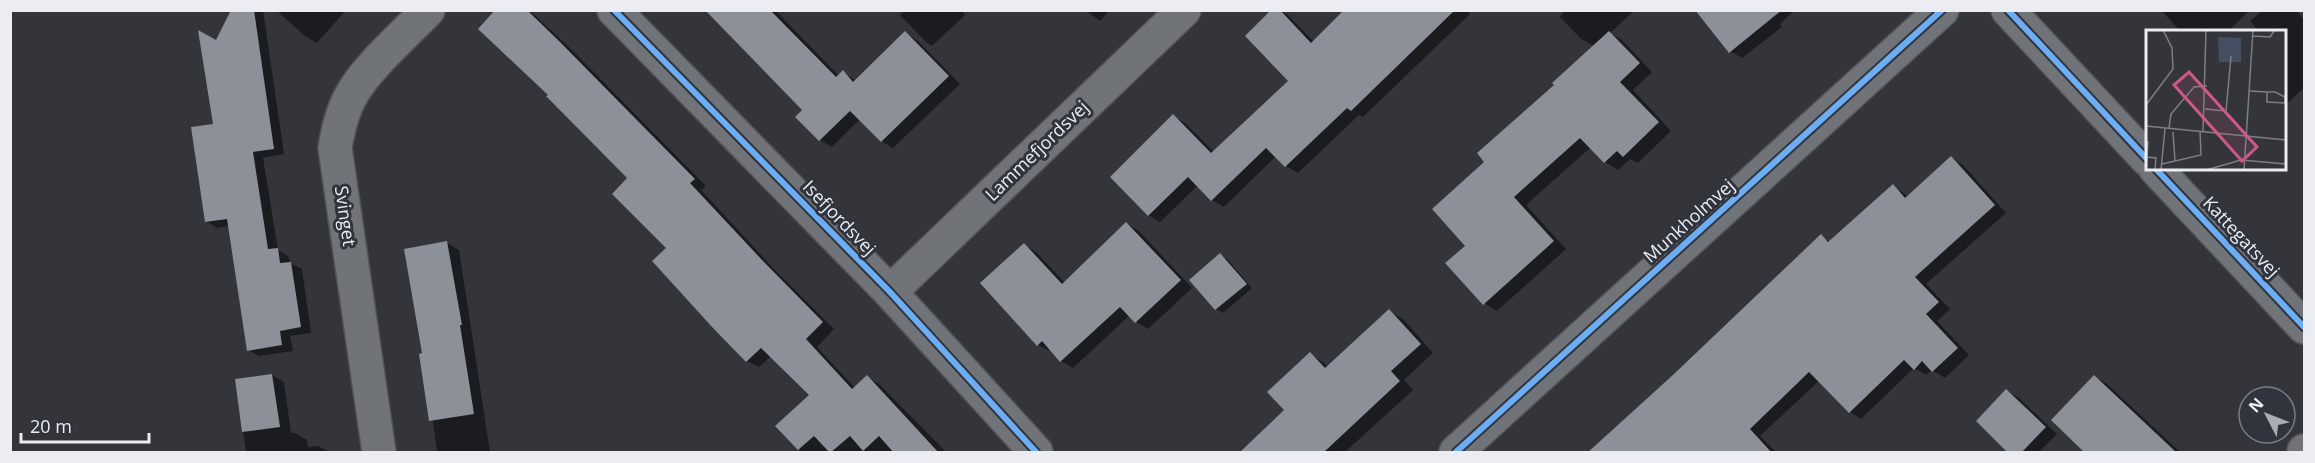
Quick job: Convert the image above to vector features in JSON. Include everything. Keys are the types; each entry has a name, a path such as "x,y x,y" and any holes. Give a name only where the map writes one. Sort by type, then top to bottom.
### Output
{"street":[{"name":"Svinget","path":"379,453 335,148 338,127 353,92 364,77 428,10"},
{"name":"Isefjordsvej","path":"614,10 890,292 1036,453"},
{"name":"Lammefjordsvej","path":"890,292 1184,10"},
{"name":"Munkholmvej","path":"1456,453 1942,10"},
{"path":"2008,10 2146,158"},
{"name":"Kattegatsvej","path":"2157,170 2304,327"}],"building":[{"path":"231,10 254,10 274,149 253,152 268,249 278,248 280,263 291,262 301,327 280,331 282,345 247,351 227,219 205,222 191,127 213,124 198,30 216,40"},
{"path":"495,10 527,10 560,42 695,179 690,183 823,322 806,339 852,389 867,375 939,453 894,453 879,436 863,451 850,436 830,453 814,436 798,450 775,426 809,395 761,348 746,362 652,261 666,248 612,194 627,178 546,96 548,95 478,29"},
{"path":"705,10 771,11 836,77 843,70 853,82 905,31 949,76 881,142 850,111 819,141 795,117 802,110"},
{"path":"1271,10 1280,10 1311,43 1344,10 1455,10 1351,111 1347,108 1285,167 1266,148 1211,201 1188,177 1148,216 1110,177 1173,114 1211,153 1288,81 1245,36"},
{"path":"1695,10 1782,10 1729,53"},
{"path":"1609,31 1640,63 1620,82 1659,122 1623,157 1617,151 1604,163 1580,138 1514,197 1554,241 1483,305 1445,263 1465,246 1432,209 1484,162 1477,153 1554,85 1552,83"},
{"path":"1951,156 1995,205 1915,277 1939,302 1926,314 1958,348 1932,372 1922,361 1914,370 1904,360 1849,413 1809,372 1750,429 1772,453 1587,453 1821,234 1828,242 1893,184 1905,198"},
{"path":"1126,222 1181,280 1135,323 1120,307 1060,362 1042,341 1037,346 980,283 1024,243 1062,284"},
{"path":"447,241 462,325 460,325 474,414 429,421 419,354 422,353 404,249"},
{"path":"1220,253 1247,284 1215,310 1189,280"},
{"path":"1389,309 1421,344 1391,371 1400,381 1323,453 1239,453 1284,410 1267,392 1310,352 1325,368"},
{"path":"272,374 280,427 242,432 235,379"},
{"path":"2094,375 2177,453 2085,453 2051,420"},
{"path":"2006,389 2046,427 2021,453 2008,453 1976,421"}],"cycle path":[{"path":"614,10 890,292 1036,452"},
{"path":"1456,452 1942,10"},
{"path":"2008,10 2146,158"},
{"path":"2157,170 2304,327"}]}
